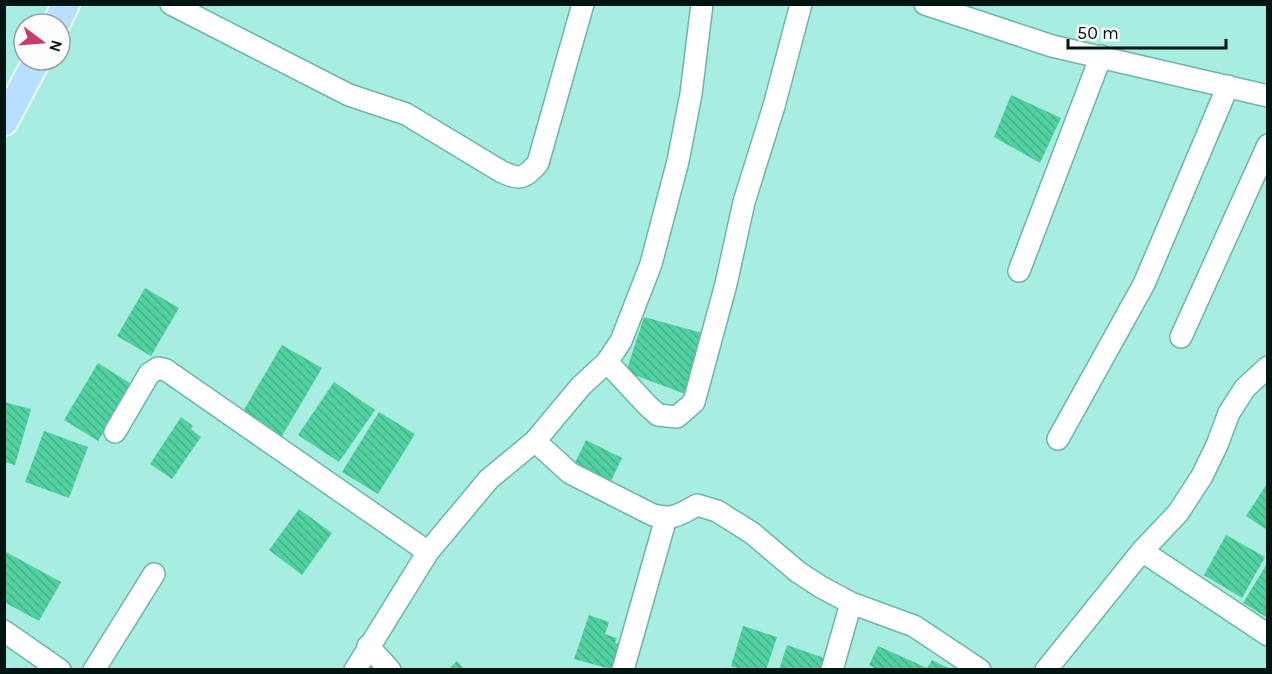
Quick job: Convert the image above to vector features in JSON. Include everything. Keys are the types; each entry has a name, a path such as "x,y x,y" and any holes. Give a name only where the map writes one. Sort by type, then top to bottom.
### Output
{"main road":[{"path":"4,122 31,72"}],"street":[{"path":"171,4 350,95 406,114 502,172 516,178 527,175 538,163 583,4"},
{"path":"355,669 428,552 489,479 535,441 581,386 607,362 621,341 651,264 678,161 691,94 702,4"},
{"path":"607,362 646,405 658,414 677,417 694,402 726,284 744,202 774,106 801,4"},
{"path":"925,4 1052,46 1268,96"},
{"path":"1019,271 1101,56"},
{"path":"1058,439 1144,284 1228,86"},
{"path":"1181,337 1268,145"},
{"path":"1046,669 1142,550 1178,513 1202,476 1229,413 1245,388 1268,367"},
{"path":"114,432 150,374 158,368 166,370 428,552"},
{"path":"535,441 570,473 653,515 666,518 677,516 697,505 717,511 752,533 798,572 851,603 914,627 980,669"},
{"path":"623,669 666,518"},
{"path":"1142,550 1268,635"},
{"path":"94,669 154,574"},
{"path":"832,669 851,603"},
{"path":"4,631 60,669"},
{"path":"368,646 390,669"}],"building":[{"path":"1011,95 1061,118 1040,163 994,137"},
{"path":"145,288 179,308 151,356 117,336"},
{"path":"644,317 706,334 688,395 626,372"},
{"path":"282,345 322,368 282,436 242,413"},
{"path":"98,363 133,385 98,441 64,420"},
{"path":"334,382 375,410 339,462 298,435"},
{"path":"4,402 31,409 15,465 4,462"},
{"path":"379,412 415,434 378,494 342,472"},
{"path":"181,417 193,426 191,429 201,437 172,479 150,464"},
{"path":"44,431 88,447 69,498 25,482"},
{"path":"586,440 622,458 609,485 573,467"},
{"path":"1268,482 1268,529 1267,530 1246,516"},
{"path":"299,509 332,533 302,575 269,550"},
{"path":"1226,535 1265,557 1242,598 1204,575"},
{"path":"4,551 61,582 39,621 4,602"},
{"path":"1268,562 1268,618 1243,603"},
{"path":"589,615 609,622 605,634 617,638 615,643 622,645 614,670 574,659"},
{"path":"743,626 777,637 766,670 742,670 731,666"},
{"path":"787,645 824,658 820,670 779,670"},
{"path":"878,646 927,668 932,660 952,670 878,670 869,665"},
{"path":"457,661 465,670 448,670"}]}
